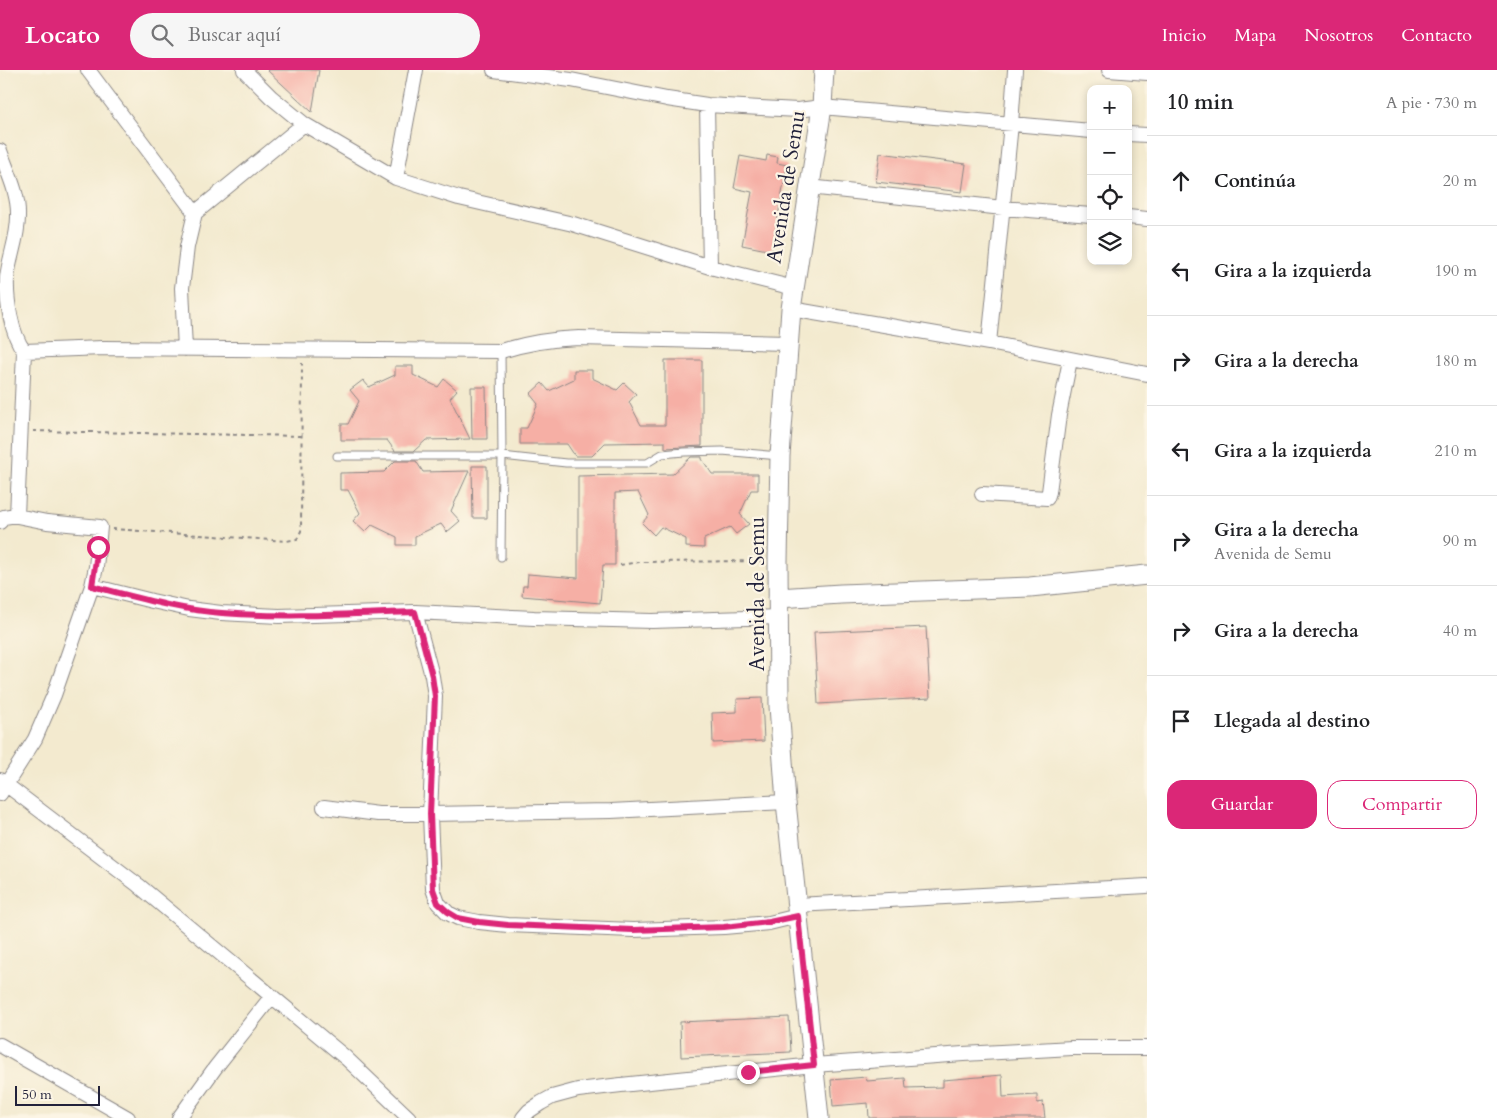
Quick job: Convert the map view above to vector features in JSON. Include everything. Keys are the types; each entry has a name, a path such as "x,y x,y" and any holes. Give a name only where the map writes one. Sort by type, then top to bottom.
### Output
{"main road":[{"name":"Avenida de Semu","path":"819,1118 786,802 780,706 778,561 780,456 791,308 822,107 824,70"},
{"path":"778,598 1030,587 1147,575"}],"street":[{"path":"88,70 195,213"},
{"path":"244,70 271,97 304,124 396,178 459,198 573,224 710,267 794,288"},
{"path":"396,178 416,70"},
{"path":"499,70 572,75 667,99 707,105 798,110 822,107 1087,131"},
{"path":"989,343 1015,70"},
{"path":"1110,70 1147,74"},
{"path":"707,105 710,267"},
{"path":"185,349 182,288 195,213 304,124"},
{"path":"1132,134 1147,136"},
{"path":"0,151 18,203 18,218 4,275 15,333 18,343 24,351 17,516"},
{"path":"809,187 1003,208 1087,215"},
{"path":"1132,217 1147,219"},
{"path":"791,308 989,343 1147,374"},
{"path":"24,351 103,348 501,351 549,339 579,338 788,343"},
{"path":"982,494 1047,498 1070,360"},
{"path":"0,522 4,517 17,516 47,522 100,527 92,586 54,694 35,739 2,786 138,885 346,1058 409,1118"},
{"path":"92,586 189,609 221,613 279,616 415,612 652,621 778,617"},
{"path":"415,612 432,676 435,696 430,814 433,889 438,903 458,918 508,925 642,930 724,927 769,922 797,911 1147,886"},
{"path":"324,808 378,814 430,814 612,810 786,802"},
{"path":"179,1118 215,1068 272,996"},
{"path":"0,1045 128,1118"},
{"path":"523,1118 546,1100 578,1090 814,1065 963,1054 1072,1048 1147,1048"}],"lane":[{"path":"501,351 501,557"},
{"path":"337,456 502,456 566,463 647,463 662,454 684,452 722,451 780,456"}],"path":[{"path":"100,527 132,531 287,541 297,539 301,531 302,350"},
{"path":"22,430 303,436"},
{"path":"620,565 639,562 707,560 778,561"}],"building":[{"path":"267,70 319,70 312,112"},
{"path":"880,153 966,164 962,192 876,182"},
{"path":"767,155 778,157 777,163 787,165 772,251 742,245 752,192 734,188 740,156 766,161"},
{"path":"665,360 702,360 702,446 665,448 665,442 605,443 592,456 575,456 567,444 520,444 520,428 527,428 538,404 530,394 542,383 549,391 574,379 574,370 592,370 592,378 617,390 624,383 636,394 629,402 641,425 665,425"},
{"path":"395,366 413,366 413,375 438,387 444,379 457,390 450,398 470,439 426,440 414,451 395,451 387,440 341,440 341,424 348,424 359,401 350,390 363,380 369,387 395,375"},
{"path":"471,387 486,387 487,439 472,439"},
{"path":"691,457 702,457 712,474 758,474 758,490 751,490 740,514 749,524 736,534 730,527 704,539 704,548 686,547 686,539 661,527 654,535 642,523 649,515 638,492 615,493 615,565 603,565 600,603 522,596 523,586 527,586 528,574 578,578 578,476 673,474"},
{"path":"395,461 416,461 423,472 469,471 451,511 460,521 447,532 441,524 415,536 415,545 397,545 397,537 372,525 365,532 353,521 360,513 348,490 340,490 340,473 384,472"},
{"path":"472,466 487,466 487,518 473,518"},
{"path":"926,627 930,698 818,704 814,632"},
{"path":"762,698 764,741 713,743 712,713 737,712 737,699"},
{"path":"789,1017 791,1052 681,1057 680,1022"},
{"path":"1002,1075 1003,1097 1037,1095 1037,1103 1043,1102 1045,1118 869,1118 868,1103 833,1106 831,1080 866,1077 867,1081 905,1078 906,1088 943,1087 943,1080"}],"route":[{"path":"98,547 92,586 189,609 221,613 279,616 415,612 432,676 435,696 430,814 433,889 438,903 458,918 508,925 633,930 745,926 798,916 814,1065 748,1072"}]}
